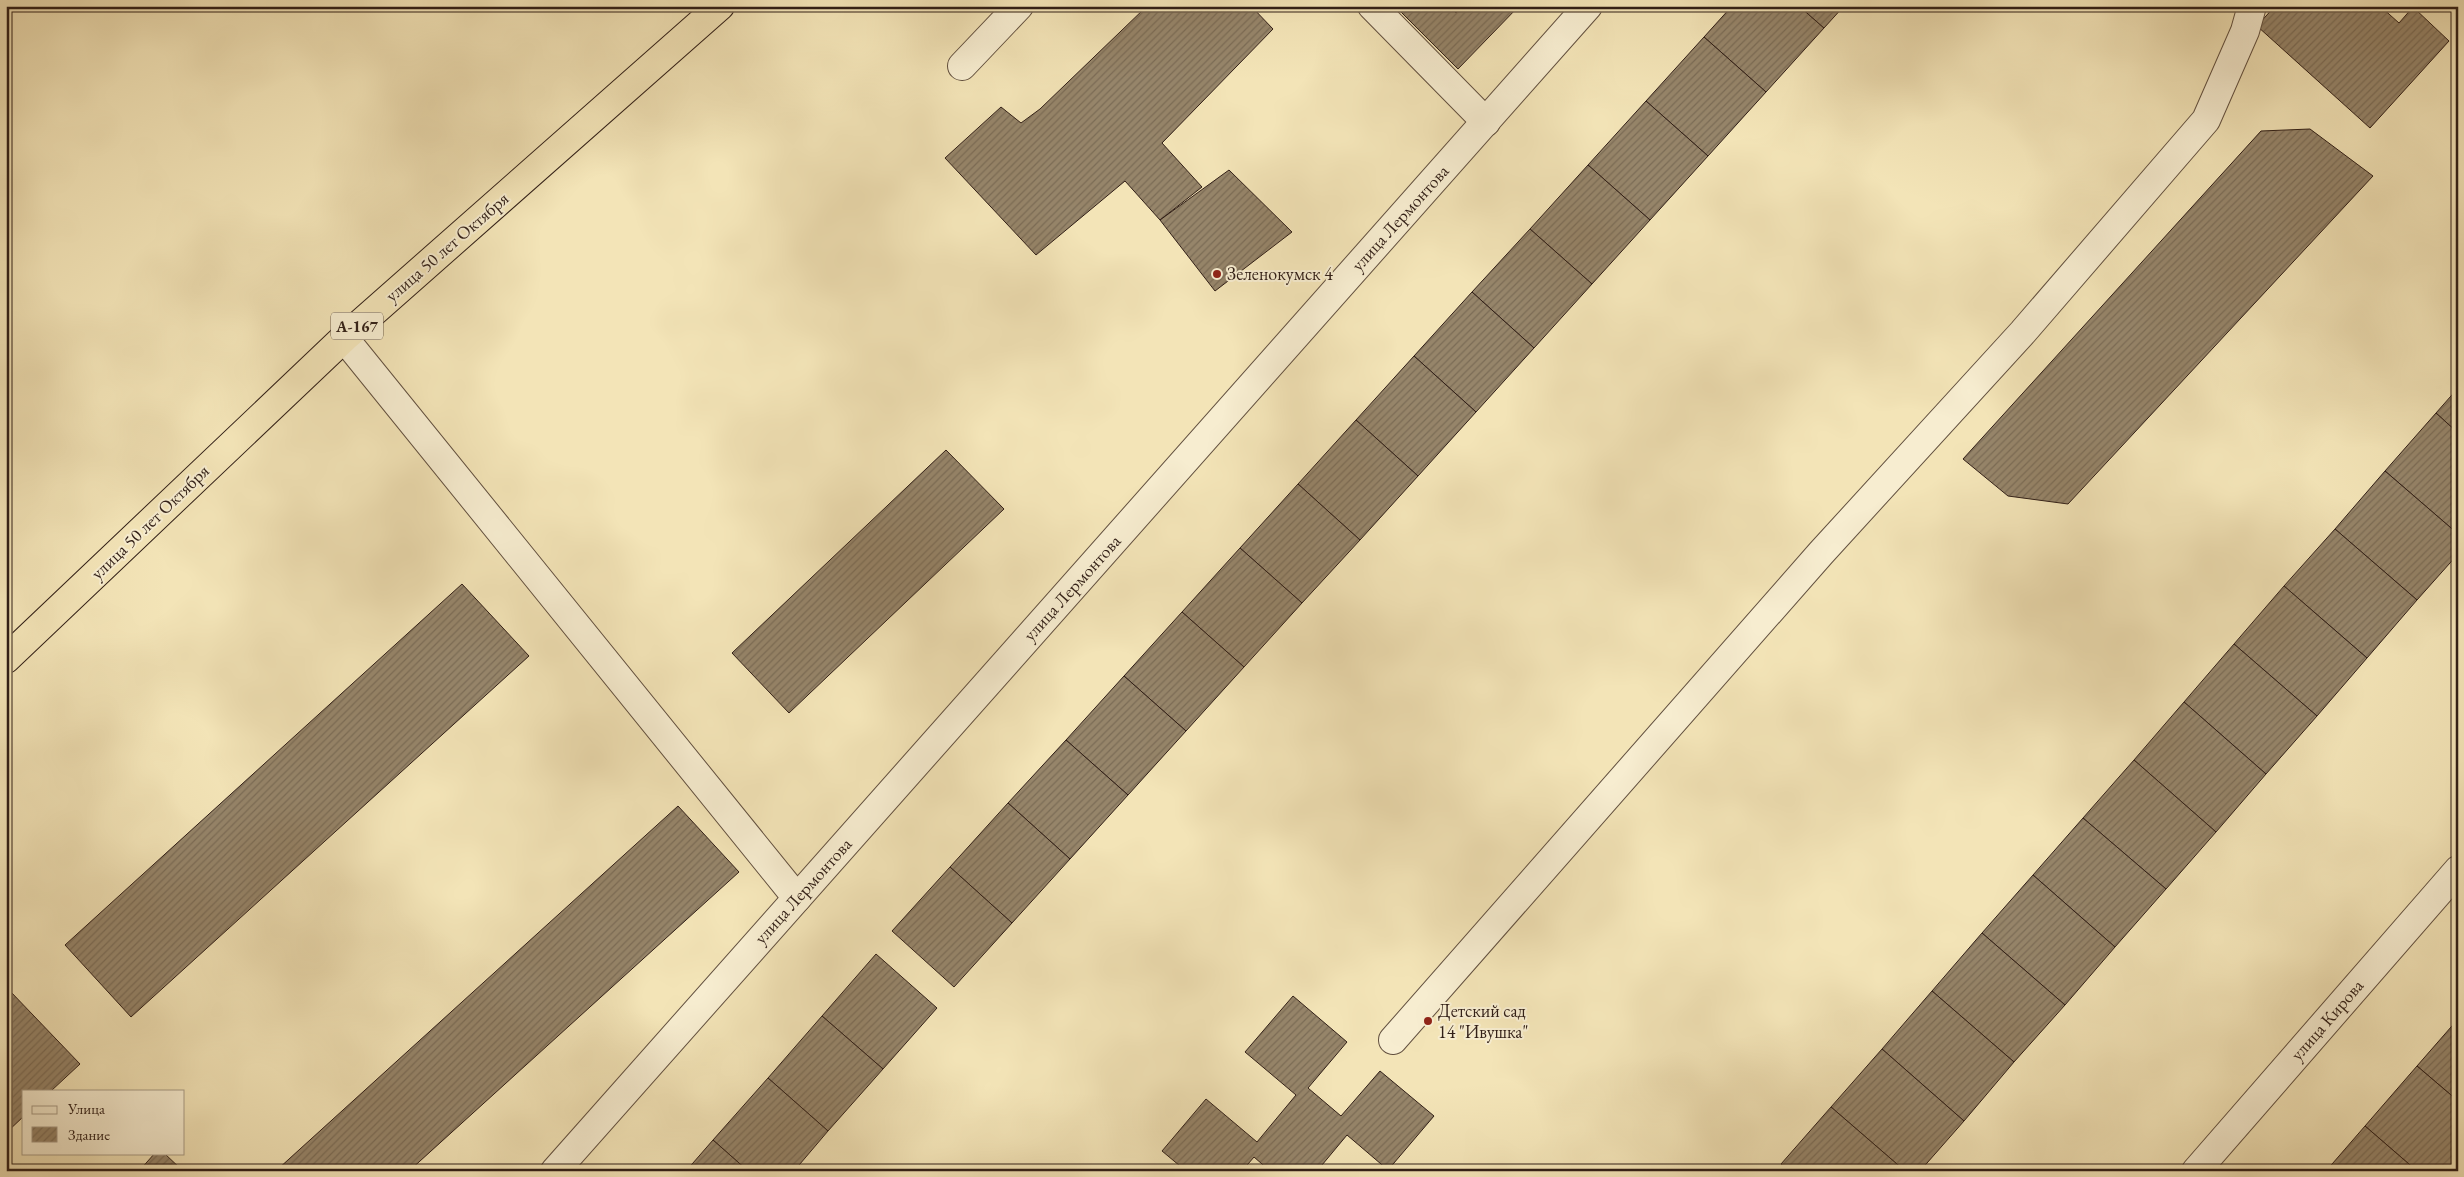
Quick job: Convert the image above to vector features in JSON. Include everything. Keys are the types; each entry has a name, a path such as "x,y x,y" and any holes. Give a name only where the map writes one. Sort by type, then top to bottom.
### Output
{"highway":[{"name":"улица 50 лет Октября","path":"6,659 344,338 720,6"}],"street":[{"path":"962,66 1019,6"},
{"path":"1372,6 1486,122"},
{"name":"улица Лермонтова","path":"555,1171 1588,6"},
{"path":"1393,1040 1821,553 2023,332 2206,120 2245,31 2252,6"},
{"path":"344,338 797,898"},
{"name":"улица Кирова","path":"2196,1171 2458,870"}],"building":[{"path":"1147,6 1251,6 1273,29 1162,143 1202,187 1160,220 1125,181 1036,255 945,158 1001,107 1021,123 1040,109"},
{"path":"1395,6 1450,6 1456,13 1461,6 1519,6 1458,69"},
{"path":"1732,6 1799,6 1824,28 1766,92 1704,37"},
{"path":"1799,6 1844,6 1824,28"},
{"path":"2275,6 2380,6 2399,23 2413,7 2449,41 2370,128 2257,26"},
{"path":"1704,37 1766,92 1708,156 1646,101"},
{"path":"1646,101 1708,156 1650,220 1588,165"},
{"path":"2310,129 2373,176 2068,504 2008,496 1963,459 2261,131"},
{"path":"1588,165 1650,220 1592,284 1530,229"},
{"path":"1229,170 1292,232 1215,291 1160,220"},
{"path":"1530,229 1592,284 1534,348 1472,292"},
{"path":"1472,292 1534,348 1476,412 1414,356"},
{"path":"1414,356 1476,412 1418,476 1356,420"},
{"path":"2458,388 2458,433 2436,413"},
{"path":"2436,413 2458,433 2458,534 2385,471"},
{"path":"1356,420 1418,476 1360,540 1298,484"},
{"path":"946,450 1004,509 789,713 732,653"},
{"path":"2385,471 2458,534 2458,554 2417,600 2335,529"},
{"path":"1298,484 1360,540 1302,603 1240,548"},
{"path":"2335,529 2417,600 2367,658 2284,586"},
{"path":"1240,548 1302,603 1244,667 1182,612"},
{"path":"462,584 529,656 131,1017 65,945"},
{"path":"2284,586 2367,658 2317,716 2234,644"},
{"path":"1182,612 1244,667 1186,731 1124,676"},
{"path":"2234,644 2317,716 2266,774 2184,702"},
{"path":"1124,676 1186,731 1128,795 1066,740"},
{"path":"2184,702 2266,774 2216,832 2134,760"},
{"path":"1066,740 1128,795 1070,859 1008,803"},
{"path":"2134,760 2216,832 2166,889 2083,818"},
{"path":"1008,803 1070,859 1012,923 950,867"},
{"path":"678,806 739,872 409,1171 280,1171 278,1169"},
{"path":"2083,818 2166,889 2115,947 2033,875"},
{"path":"950,867 1012,923 954,987 892,931"},
{"path":"2033,875 2115,947 2065,1005 1982,933"},
{"path":"1982,933 2065,1005 2014,1062 1932,991"},
{"path":"876,954 937,1008 883,1069 822,1016"},
{"path":"10,991 80,1064 52,1090 22,1090 22,1118 6,1133 6,995"},
{"path":"1932,991 2014,1062 1964,1121 1882,1049"},
{"path":"1293,996 1347,1042 1308,1088 1341,1116 1380,1071 1434,1116 1388,1170 1347,1135 1317,1171 1270,1171 1254,1157 1242,1171 1186,1171 1162,1151 1206,1099 1257,1142 1296,1095 1245,1052"},
{"path":"822,1016 883,1069 828,1131 768,1078"},
{"path":"2458,1019 2458,1101 2417,1066"},
{"path":"1882,1049 1964,1121 1920,1171 1905,1171 1831,1107"},
{"path":"2417,1066 2458,1101 2458,1171 2417,1171 2365,1126"},
{"path":"768,1078 828,1131 794,1171 748,1171 713,1140"},
{"path":"1831,1107 1905,1171 1788,1171 1781,1164"},
{"path":"2365,1126 2417,1171 2326,1171"},
{"path":"713,1140 748,1171 686,1171"},
{"path":"154,1154 165,1154 183,1171 139,1171"}],"place":[{"name":"Зеленокумск 4","path":"1217,274"},
{"name":"Детский сад 14 \"Ивушка\"","path":"1428,1021"}]}
